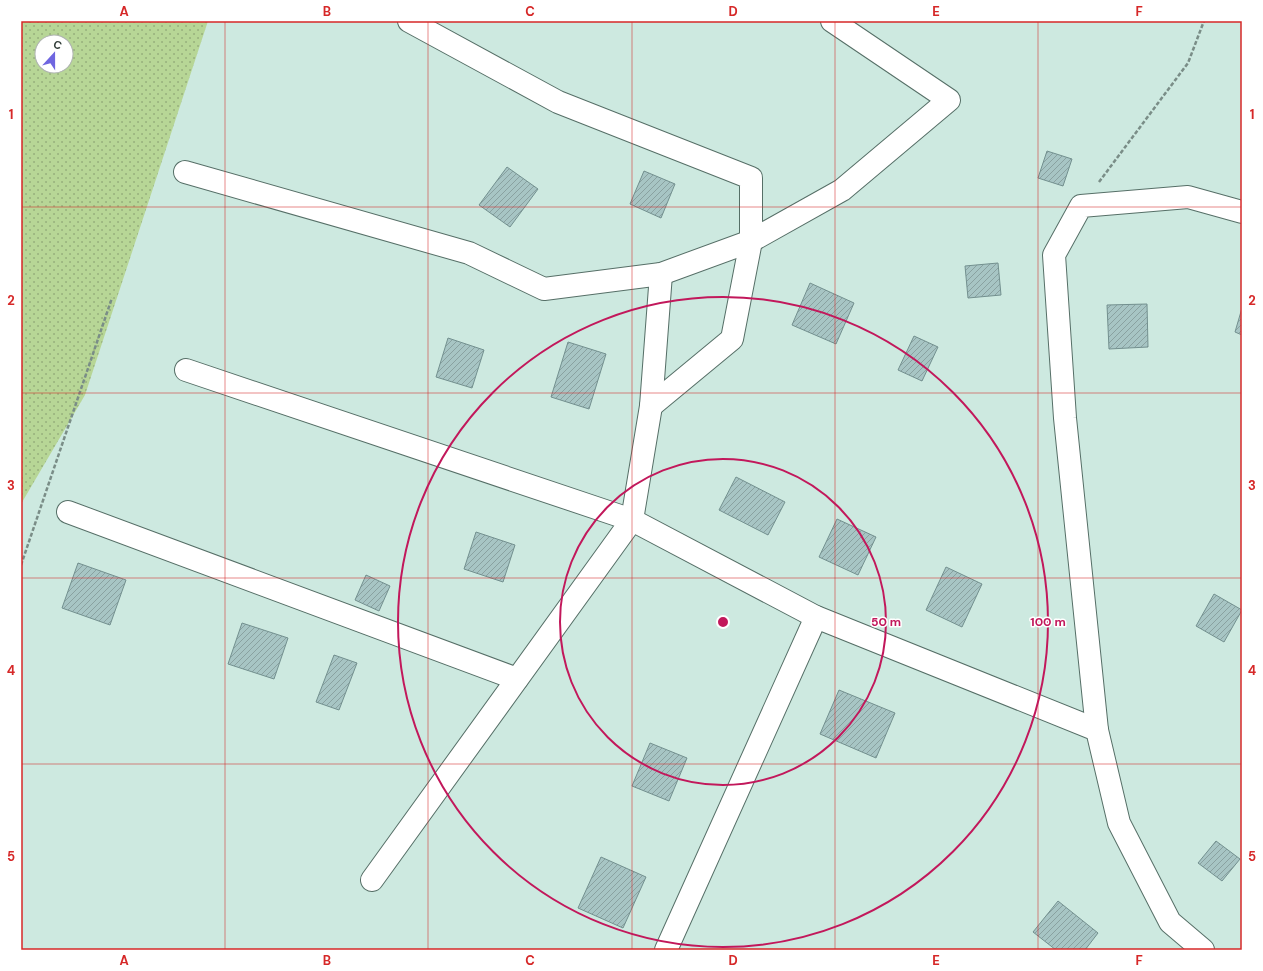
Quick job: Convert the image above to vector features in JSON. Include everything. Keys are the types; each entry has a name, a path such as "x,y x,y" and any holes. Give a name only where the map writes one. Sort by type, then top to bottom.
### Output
{"street":[{"path":"409,21 558,102 752,178 750,241 732,339 651,406"},
{"path":"185,172 469,253 544,289 662,274 750,241 842,190 949,100 832,21"},
{"path":"1203,950 1170,922 1119,823 1097,730 1066,426 1054,255 1081,206 1188,197 1242,212"},
{"path":"372,880 632,520 651,406 662,274"},
{"path":"186,370 632,520 816,617 1097,730"},
{"path":"68,512 517,679"},
{"path":"666,950 816,617"}],"path":[{"path":"1081,206 1188,63 1204,21"},
{"path":"21,565 112,298"}],"green space":[{"path":"21,21 208,21 85,395 21,504"}],"building":[{"path":"1047,151 1072,159 1063,186 1038,178"},
{"path":"507,167 538,189 510,227 479,205"},
{"path":"644,171 675,184 661,218 630,204"},
{"path":"998,263 1001,295 968,298 965,266"},
{"path":"810,283 854,303 836,344 792,325"},
{"path":"1147,304 1148,347 1109,349 1107,305"},
{"path":"1242,308 1242,335 1235,332"},
{"path":"914,336 938,347 922,381 898,370"},
{"path":"448,338 484,350 472,388 436,377"},
{"path":"568,342 606,354 589,409 551,397"},
{"path":"736,477 785,502 768,535 719,510"},
{"path":"837,519 876,537 858,575 819,557"},
{"path":"476,532 515,545 503,582 464,569"},
{"path":"78,563 126,580 110,625 62,608"},
{"path":"946,567 982,584 962,627 926,610"},
{"path":"366,575 390,586 379,611 355,600"},
{"path":"1214,594 1242,610 1224,642 1196,626"},
{"path":"242,623 288,638 274,679 228,664"},
{"path":"334,655 357,663 339,710 316,702"},
{"path":"839,690 895,713 876,758 820,734"},
{"path":"650,743 687,758 669,801 632,786"},
{"path":"1216,841 1240,859 1222,881 1198,863"},
{"path":"601,857 646,877 623,928 578,908"},
{"path":"1058,901 1098,933 1085,950 1056,950 1033,932"}]}
